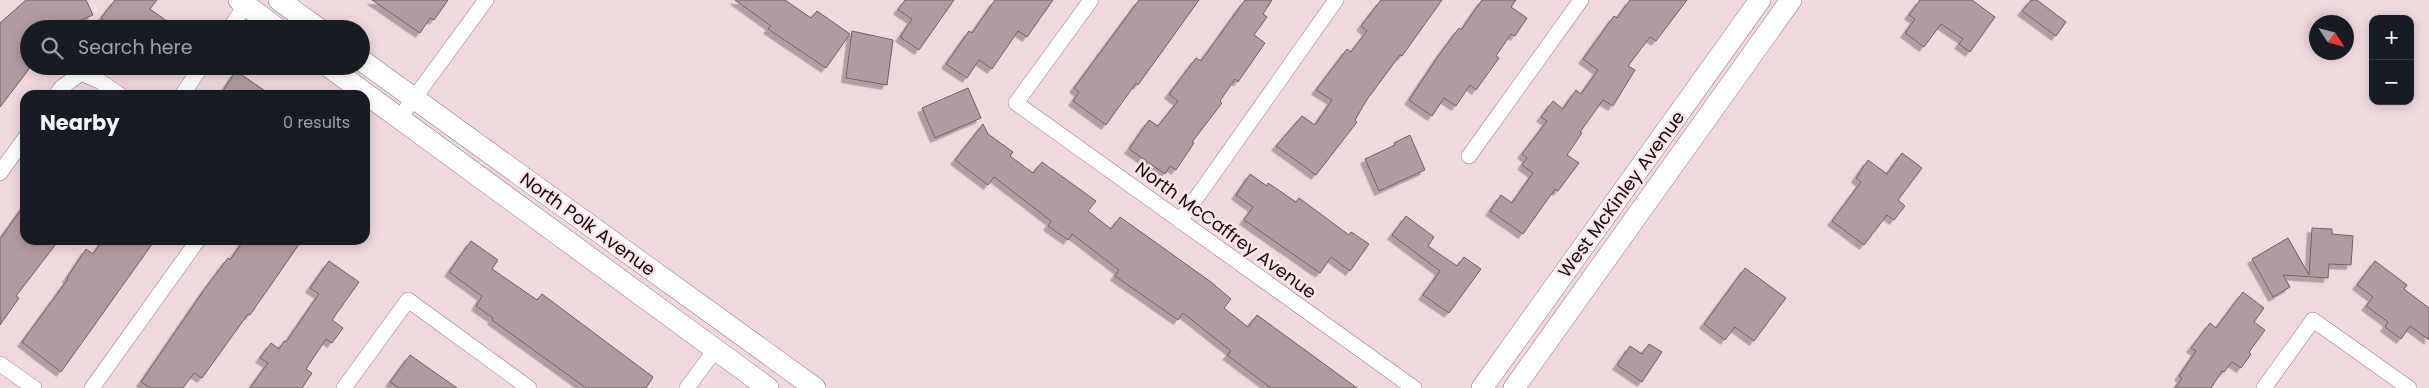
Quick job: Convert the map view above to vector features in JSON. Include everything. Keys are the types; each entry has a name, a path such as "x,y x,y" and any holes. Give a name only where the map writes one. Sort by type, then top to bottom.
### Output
{"main road":[{"path":"279,0 307,20"},
{"name":"West McKinley Avenue","path":"1482,388 1760,0"},
{"name":"West McKinley Avenue","path":"1514,388 1790,0"},
{"path":"242,2 266,20"},
{"name":"North Polk Avenue","path":"370,66 815,388"},
{"name":"North Polk Avenue","path":"340,75 360,90"},
{"name":"North Polk Avenue","path":"370,97 768,388"},
{"path":"715,350 742,349 796,388"}],"street":[{"path":"399,119 486,0"},
{"name":"North McCaffrey Avenue","path":"1091,0 1016,103 1414,388"},
{"path":"1180,221 1336,0"},
{"path":"1469,156 1581,0"},
{"path":"233,20 242,2"},
{"path":"60,90 77,75"},
{"path":"87,75 113,90"},
{"path":"185,90 196,75"},
{"path":"0,174 20,145"},
{"path":"92,388 194,245"},
{"path":"344,388 408,300 529,388"},
{"path":"2264,388 2313,320 2409,388"},
{"path":"687,388 715,350"},
{"path":"0,364 34,388"}],"building":[{"path":"26,0 86,0 93,15 82,20 20,20 20,75 24,75 0,107 0,23"},
{"path":"115,0 157,0 150,9 165,20 104,20 101,18"},
{"path":"372,0 448,0 434,20 430,18 420,33"},
{"path":"735,0 785,0 811,18 817,11 850,34 826,68 768,29 771,26"},
{"path":"905,0 954,0 919,50 900,37 912,19 898,10"},
{"path":"995,0 1053,0 1027,37 1018,31 992,69 979,60 967,78 946,64 969,31 972,33"},
{"path":"1139,0 1199,0 1138,85 1136,83 1106,125 1073,101 1079,92 1074,88"},
{"path":"1245,0 1272,0 1263,14 1267,17 1254,35 1265,43 1238,82 1235,79 1220,101 1222,103 1192,142 1194,143 1176,170 1170,166 1165,174 1129,149 1149,120 1158,126 1178,101 1169,94 1196,58 1201,61"},
{"path":"1381,0 1442,0 1402,56 1400,55 1366,101 1355,120 1357,122 1316,175 1276,146 1302,116 1315,125 1332,100 1316,90 1347,49 1351,52 1367,31 1361,26"},
{"path":"1482,0 1516,0 1511,7 1527,18 1515,36 1511,34 1496,56 1499,58 1476,90 1470,85 1456,106 1444,98 1432,116 1409,100 1439,55 1459,28 1461,30"},
{"path":"1630,0 1687,0 1656,41 1650,37 1628,66 1635,70 1613,106 1603,100 1580,132 1582,133 1567,155 1579,163 1558,191 1555,189 1523,234 1490,211 1501,195 1512,203 1533,173 1522,165 1527,158 1522,154 1547,121 1541,117 1553,101 1563,109 1576,90 1581,94 1598,70 1583,59 1614,16 1617,18"},
{"path":"1920,0 1972,0 1995,17 1970,52 1959,44 1963,39 1941,24 1924,47 1905,33 1915,19 1909,15"},
{"path":"2031,0 2037,0 2066,22 2056,36 2022,11"},
{"path":"852,31 893,40 887,85 846,78"},
{"path":"233,75 242,75 264,90 223,90"},
{"path":"968,88 981,118 935,138 922,108"},
{"path":"983,124 988,134 1013,152 1010,156 1033,173 1042,162 1096,201 1088,211 1111,229 1120,217 1211,282 1231,299 1224,308 1248,327 1257,315 1357,388 1271,388 1227,355 1231,351 1183,313 1178,320 1115,276 1119,270 1072,234 1068,240 1048,226 1051,221 994,177 988,185 955,160"},
{"path":"1410,135 1425,170 1379,191 1365,159 1395,145 1394,143"},
{"path":"1902,153 1922,168 1898,200 1905,206 1894,220 1887,215 1864,245 1832,221 1861,182 1856,178 1868,160 1887,174"},
{"path":"1250,174 1267,186 1268,183 1296,202 1299,198 1349,235 1351,232 1369,244 1350,271 1331,257 1320,273 1244,220 1253,207 1236,195"},
{"path":"20,211 20,245 55,245 16,296 19,298 0,325 0,239"},
{"path":"1406,216 1434,237 1428,246 1457,266 1464,257 1481,269 1449,313 1423,295 1440,271 1392,235"},
{"path":"2312,228 2332,229 2332,234 2353,236 2351,265 2329,264 2328,278 2283,275 2290,287 2273,297 2252,259 2288,238 2309,275"},
{"path":"471,241 498,260 492,269 537,300 542,294 653,377 646,388 586,388 492,320 493,318 476,306 482,296 449,272"},
{"path":"99,245 151,245 61,372 22,342 68,279 86,249 93,254"},
{"path":"240,245 299,245 250,315 248,314 202,378 194,373 183,388 150,388 141,382 204,290 228,258 230,260"},
{"path":"329,261 359,282 332,320 343,328 332,343 326,339 306,369 312,373 302,388 250,388 268,363 260,358 271,343 279,349 284,341 286,342 319,294 310,288"},
{"path":"2375,261 2407,285 2404,289 2429,308 2429,340 2410,326 2401,339 2385,327 2388,322 2366,306 2373,297 2357,285"},
{"path":"1745,268 1786,298 1754,341 1735,327 1725,340 1704,324"},
{"path":"2243,292 2264,308 2254,322 2265,330 2249,352 2251,354 2241,368 2232,362 2224,372 2222,371 2211,388 2175,388 2182,378 2179,376 2196,351 2191,348 2210,323 2216,328"},
{"path":"1649,344 1662,352 1642,382 1617,365 1630,346 1642,354"},
{"path":"410,355 457,388 399,388 390,382"}]}
